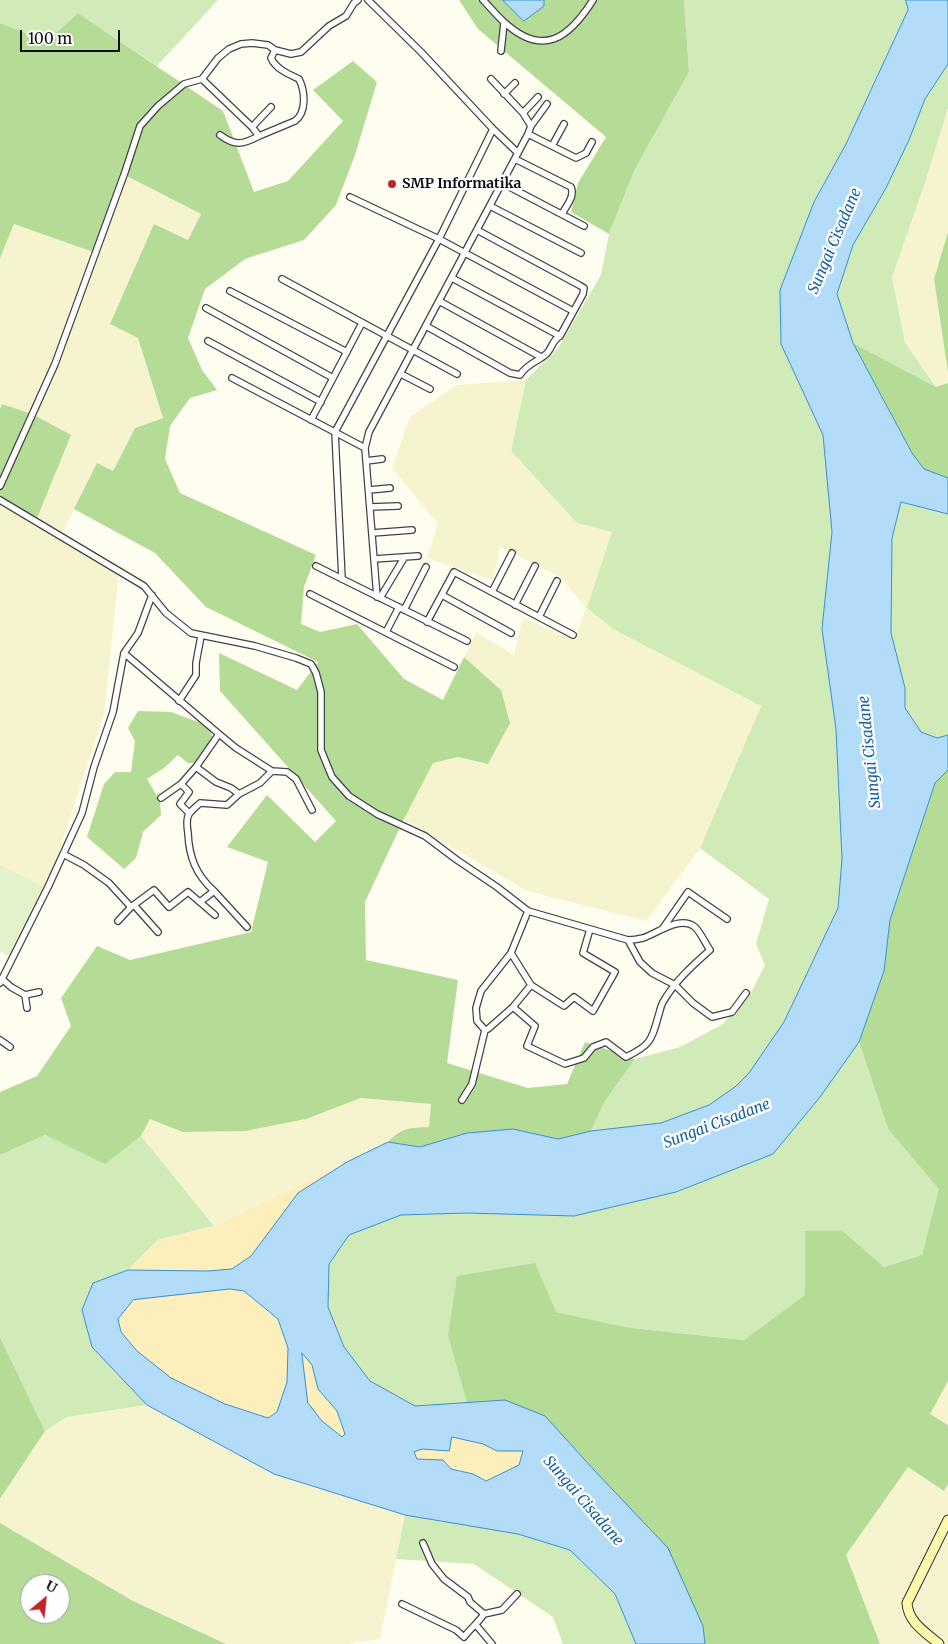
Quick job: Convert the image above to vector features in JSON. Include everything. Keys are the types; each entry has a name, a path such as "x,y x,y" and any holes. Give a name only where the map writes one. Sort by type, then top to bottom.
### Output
{"street":[{"path":"0,486 55,364 126,172 140,126 158,106 184,84 202,79 218,58 229,49 240,44 252,43 268,45 275,50 291,54 301,52 329,26 346,16 356,2 348,0"},
{"path":"368,0 518,153"},
{"path":"483,0 504,23 521,35 537,41 548,41 572,28 593,0"},
{"path":"501,51 504,23"},
{"path":"220,135 230,142 243,143 299,117 304,99 299,78 287,74 273,62 270,58 275,50"},
{"path":"202,79 258,136"},
{"path":"490,79 523,112 531,126"},
{"path":"504,94 515,82"},
{"path":"523,112 538,97"},
{"path":"379,598 365,448 369,432 531,126 547,104"},
{"path":"252,128 271,107"},
{"path":"552,146 564,124"},
{"path":"342,579 335,432 439,239 493,129"},
{"path":"528,134 576,158 586,153 592,142"},
{"path":"515,159 571,187 573,191 571,199 562,214"},
{"path":"502,183 584,226"},
{"path":"350,197 439,239 573,311"},
{"path":"490,206 581,253"},
{"path":"426,326 520,376 530,363 547,353 554,340 560,336 583,294 584,288 477,230"},
{"path":"452,278 560,336"},
{"path":"282,279 457,374"},
{"path":"230,291 347,352"},
{"path":"439,302 541,357"},
{"path":"206,308 333,378"},
{"path":"312,420 362,323"},
{"path":"208,341 321,402"},
{"path":"401,374 430,389"},
{"path":"232,378 365,448"},
{"path":"366,461 382,460"},
{"path":"369,490 390,488"},
{"path":"0,500 144,586 166,613 191,633 255,646 311,664 316,673 321,692 321,750 332,777 341,788 377,814 425,836 528,911 628,940 643,938 680,923 691,925 696,928 710,950 688,969 662,1004 653,1038 639,1050 626,1057 606,1042 593,1047 584,1058 566,1064 527,1046 536,1026 513,1006"},
{"path":"370,508 398,506"},
{"path":"372,532 412,530"},
{"path":"492,592 512,552"},
{"path":"374,559 418,556"},
{"path":"379,598 404,558"},
{"path":"316,566 467,642"},
{"path":"515,605 535,566"},
{"path":"386,632 426,567"},
{"path":"427,622 454,572 573,636"},
{"path":"539,617 557,581"},
{"path":"310,594 454,667"},
{"path":"39,992 25,995 1,981 82,813 94,767 113,712 124,652 138,633 152,595"},
{"path":"442,595 511,633"},
{"path":"179,701 196,676 196,663 201,636"},
{"path":"124,652 218,734 272,770 287,772 296,779 312,810"},
{"path":"160,798 180,784 196,767 218,734"},
{"path":"196,767 216,782 231,788 239,794"},
{"path":"247,928 204,881 193,864 188,850 187,820 189,813 200,803 227,805 239,794 260,783 272,770"},
{"path":"180,784 189,792 180,804 189,813"},
{"path":"63,854 84,865 109,883 158,932"},
{"path":"118,921 133,906 154,890 169,906 188,892 216,915"},
{"path":"200,902 214,891"},
{"path":"662,930 684,895 688,892 727,919"},
{"path":"485,1030 477,1021 476,1008 480,991 510,953 528,911"},
{"path":"510,953 531,986 564,1006 574,997 593,1011 615,972 583,953 590,929"},
{"path":"628,940 640,962 652,972 675,985 693,1003 712,1017 732,1012 746,993"},
{"path":"462,1100 472,1084 485,1030 513,1006 531,986"},
{"path":"25,995 27,1008"},
{"path":"0,1040 10,1047"},
{"path":"939,1644 912,1620 908,1613 907,1603 948,1520"},
{"path":"423,1543 432,1564 444,1578 468,1597 470,1602 484,1614"},
{"path":"402,1604 456,1630 464,1637 484,1614 502,1610 517,1594"},
{"path":"476,1625 491,1644"}],"shaded area":[{"path":"948,108 948,232 934,279 948,383 936,387 905,343 892,277 924,186"},
{"path":"123,174 201,214 188,240 154,224 111,325 138,338 163,418 135,428 113,471 97,463 60,538 119,572 104,714 47,889 9,956 0,951 0,503 2,404 0,409 0,258 14,224 93,252"},
{"path":"526,380 511,451 577,523 612,532 613,629 761,706 700,848 646,921 527,891 404,819 433,763 458,757 488,764 501,690 464,657 476,632 514,655 523,618 574,640 586,608 560,577 500,547 493,580 427,558 438,524 392,468 410,417 457,385"},
{"path":"361,1098 431,1104 429,1127 413,1128 398,1132 388,1142 214,1226 141,1136 150,1119 183,1132 306,1119"},
{"path":"948,1381 948,1425 929,1414"},
{"path":"147,1405 274,1474 405,1515 380,1639 348,1644 226,1644 133,1601 0,1523 0,1499 45,1431 67,1417"},
{"path":"908,1467 944,1491 948,1484 948,1644 880,1644 846,1555"}],"green space":[{"path":"0,0 218,0 157,66 78,13 47,41 0,23"},
{"path":"459,0 503,0 524,21 544,6 544,0 684,0 689,72 635,169 609,234 571,212 578,183 606,137 478,29"},
{"path":"684,0 906,0 908,10 846,144 814,202 780,290 781,344 823,434 832,532 822,629 836,729 842,859 838,908 784,1022 749,1073 735,1087 709,1105 661,1123 591,1131 605,1101 635,1059 680,1047 723,1024 752,991 765,965 756,944 769,899 700,848 761,706 613,629 587,608 612,532 577,523 511,451 526,380 558,348 601,275 609,234 635,169 689,72"},
{"path":"78,13 223,111 254,192 288,181 343,121 313,90 353,61 377,82 355,155 336,205 304,240 245,259 205,289 188,338 202,370 217,390 190,398 170,426 165,459 180,493 316,555 304,587 301,624 320,632 357,624 404,679 443,700 464,657 501,690 510,723 488,764 458,757 433,763 404,819 365,902 366,960 458,980 447,1063 528,1088 567,1084 585,1042 635,1059 605,1101 591,1131 558,1139 513,1129 467,1133 420,1147 388,1142 406,1129 429,1127 431,1104 361,1098 306,1119 245,1131 183,1132 150,1119 141,1136 105,1164 45,1135 0,1155 0,1092 37,1076 71,1026 61,998 97,946 130,960 251,932 268,862 227,847 267,795 315,842 336,821 220,691 219,653 297,690 318,662 206,607 155,553 74,509 97,463 113,471 135,428 163,418 138,338 110,324 154,224 188,240 201,214 123,174 93,252 14,224 0,258 0,23 47,41"},
{"path":"948,64 948,108 924,186 892,277 905,343 936,387 853,343 837,294 853,245 886,188 909,140 925,99"},
{"path":"948,232 948,372 934,279"},
{"path":"853,343 936,387 948,383 948,478 924,469 912,453"},
{"path":"2,404 32,414 71,435 35,523 0,503 0,409"},
{"path":"901,502 948,514 948,735 937,738 921,732 905,708 905,688 891,633 892,538"},
{"path":"138,711 171,712 209,726 214,743 201,763 188,763 178,755 164,768 147,779 160,801 161,815 143,832 136,858 124,869 87,837 104,784 115,772 131,772 135,741 128,728"},
{"path":"948,770 948,1381 930,1414 948,1425 948,1484 944,1491 908,1467 846,1555 880,1644 705,1644 703,1626 594,1470 545,1416 505,1400 467,1403 448,1336 457,1276 535,1263 556,1312 631,1328 744,1340 805,1295 805,1231 843,1231 884,1267 922,1255 939,1189 888,1129 859,1042 884,971 890,920 935,783"},
{"path":"0,865 47,889 9,956 0,951"},
{"path":"859,1042 888,1129 940,1189 922,1255 884,1267 843,1231 805,1295 744,1340 631,1328 556,1312 448,1336 467,1403 415,1406 370,1381 344,1347 328,1307 329,1264 349,1235 401,1215 467,1213 574,1216 676,1192 773,1154 820,1097"},
{"path":"45,1135 105,1163 141,1136 214,1226 158,1240 128,1270 93,1283 92,1347 147,1405 67,1417 45,1431 0,1337 0,1155"},
{"path":"0,1337 45,1431 0,1499"},
{"path":"405,1515 518,1534 570,1550 615,1594 636,1644 563,1644 553,1617 474,1564 396,1559"},
{"path":"0,1523 133,1601 226,1644 0,1644"}],"sand":[{"path":"347,1162 298,1193 251,1256 232,1269 208,1271 128,1270 158,1240 214,1226"},
{"path":"230,1289 244,1291 278,1319 288,1348 287,1382 277,1412 268,1418 225,1404 171,1378 137,1351 121,1332 118,1319 133,1300"},
{"path":"302,1352 312,1365 318,1389 337,1411 345,1434 342,1438 322,1421 308,1403"},
{"path":"451,1437 483,1444 497,1451 523,1450 519,1465 486,1481 473,1474 451,1469 443,1460 417,1459 414,1451 422,1449 448,1451"}],"water":[{"path":"503,0 544,0 544,6 524,21"},
{"name":"Sungai Cisadane","path":"906,0 948,0 948,64 925,99 909,140 886,188 853,245 837,294 853,343 912,453 924,469 948,478 948,514 901,502 892,538 891,633 905,688 905,708 921,732 937,738 948,735 948,770 935,783 890,920 884,971 859,1042 820,1097 773,1154 676,1192 574,1216 467,1213 401,1215 349,1235 329,1264 328,1307 344,1347 370,1381 415,1406 505,1400 545,1416 668,1548 703,1626 705,1644 636,1644 615,1594 570,1550 518,1534 405,1515 274,1474 147,1405 92,1347 82,1310 93,1283 128,1270 208,1271 232,1269 251,1256 298,1193 347,1162 388,1142 420,1147 467,1133 513,1129 558,1139 591,1131 661,1123 709,1105 735,1087 749,1073 784,1022 838,908 842,859 836,729 822,629 832,532 823,435 781,344 780,290 814,202 846,144 908,10","holes":["230,1289 244,1291 278,1319 288,1348 287,1382 277,1412 268,1418 225,1404 171,1378 137,1351 121,1332 118,1319 133,1300","302,1353 312,1365 318,1389 337,1411 345,1434 342,1437 322,1421 308,1403","452,1437 483,1444 497,1451 523,1451 519,1465 486,1481 473,1474 451,1469 443,1460 417,1459 414,1452 422,1449 449,1451"]}],"place":[{"name":"SMP Informatika","path":"392,184"}]}
